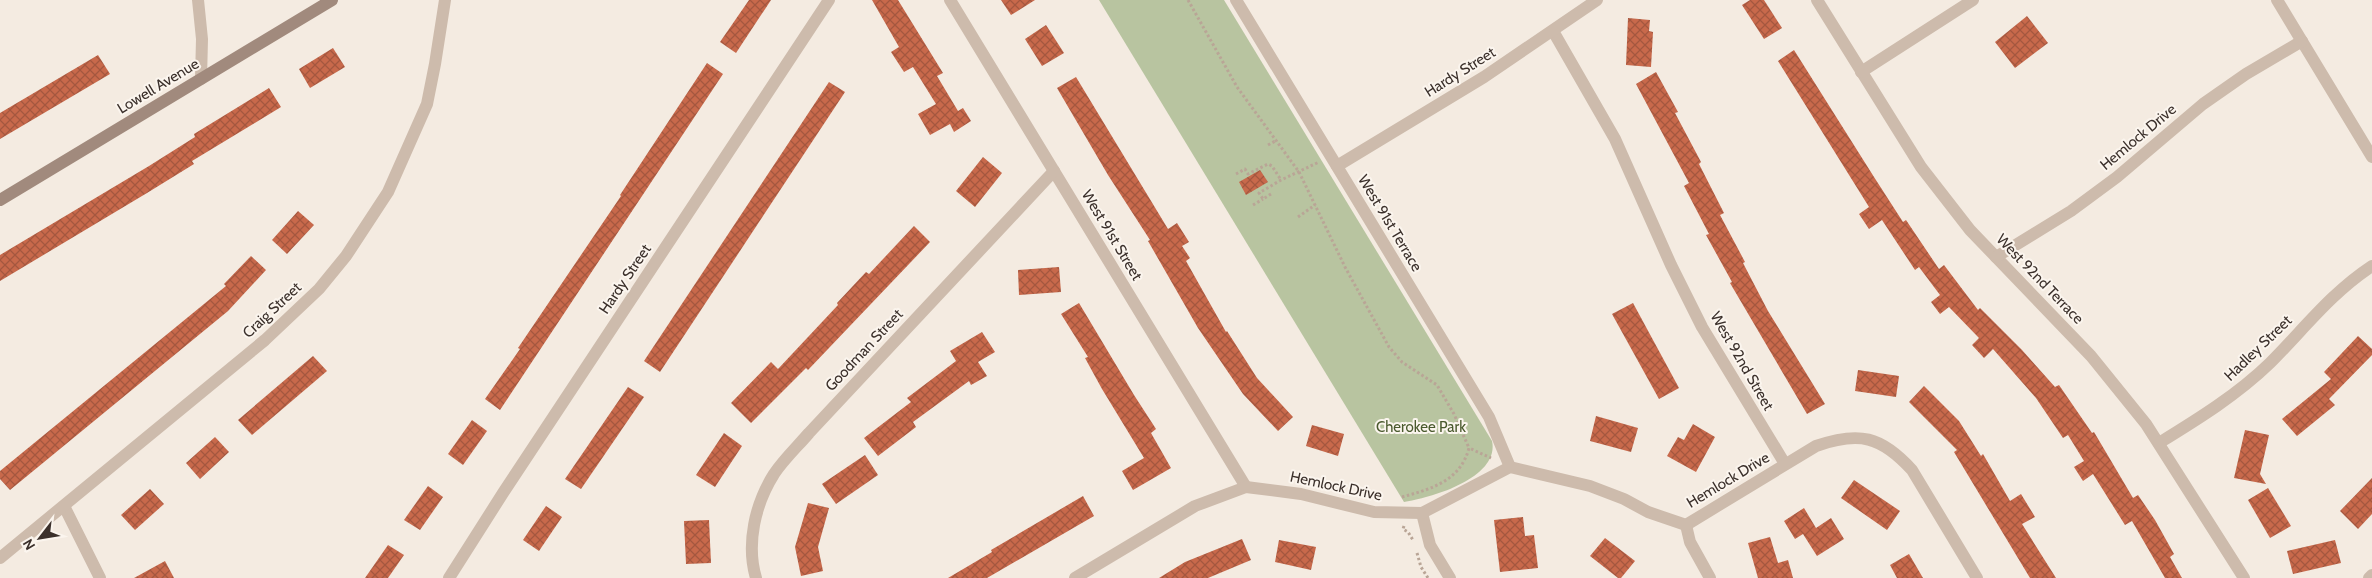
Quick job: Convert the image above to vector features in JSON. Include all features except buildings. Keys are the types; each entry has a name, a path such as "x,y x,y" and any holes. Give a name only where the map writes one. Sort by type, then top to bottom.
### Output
{"street":[{"path":"198,0 202,39 201,79"},
{"name":"Lowell Avenue","path":"0,200 332,0"},
{"name":"Craig Street","path":"0,558 271,335 319,289 346,256 388,192 407,152 426,104 436,64 445,0"},
{"name":"Hardy Street","path":"449,578 502,493 829,0"},
{"name":"West 91st Street","path":"950,0 1246,487"},
{"name":"West 91st Terrace","path":"1236,0 1489,418 1510,467"},
{"name":"Hardy Street","path":"1337,166 1484,77 1597,0"},
{"name":"West 92nd Terrace","path":"1817,0 1921,167 1970,230 2091,356 2146,424 2244,578"},
{"path":"1861,72 1973,0"},
{"path":"2277,0 2372,157"},
{"name":"West 92nd Street","path":"1553,31 1615,139 1671,265 1702,327 1785,464"},
{"name":"Hemlock Drive","path":"1996,257 2071,211 2117,177 2203,104 2246,74 2302,41"},
{"name":"Goodman Street","path":"756,578 752,551 754,525 761,499 774,474 809,433 1054,171"},
{"name":"Hadley Street","path":"2159,443 2206,414 2236,392 2270,363 2324,304 2372,266"},
{"path":"1785,464 1816,446 1838,438 1855,437 1880,443 1899,456 1912,470 1977,578"},
{"name":"Hemlock Drive","path":"1075,578 1195,506 1246,487 1301,494 1374,512 1422,513 1510,467 1590,486 1648,512 1686,525 1785,464"},
{"path":"64,506 100,578"},
{"path":"1422,513 1430,545 1450,578"},
{"path":"1686,525 1690,542 1710,578"},
{"path":"2369,578 2372,575"}],"path":[{"path":"1188,0 1237,87 1299,172 1345,267 1389,347 1402,362 1437,385 1454,414 1469,448 1510,467"},
{"path":"1268,145 1277,140"},
{"path":"1263,199 1259,193 1281,180 1316,165 1330,154"},
{"path":"1236,174 1245,168 1248,174 1268,164 1272,166 1281,180"},
{"path":"1253,205 1271,194"},
{"path":"1298,217 1315,205"},
{"path":"1402,503 1402,497 1428,491 1451,478 1463,464 1469,448"}],"green space":[{"name":"Cherokee Park","path":"1099,0 1224,0 1492,441 1492,454 1485,466 1475,476 1446,491 1404,502"}]}
